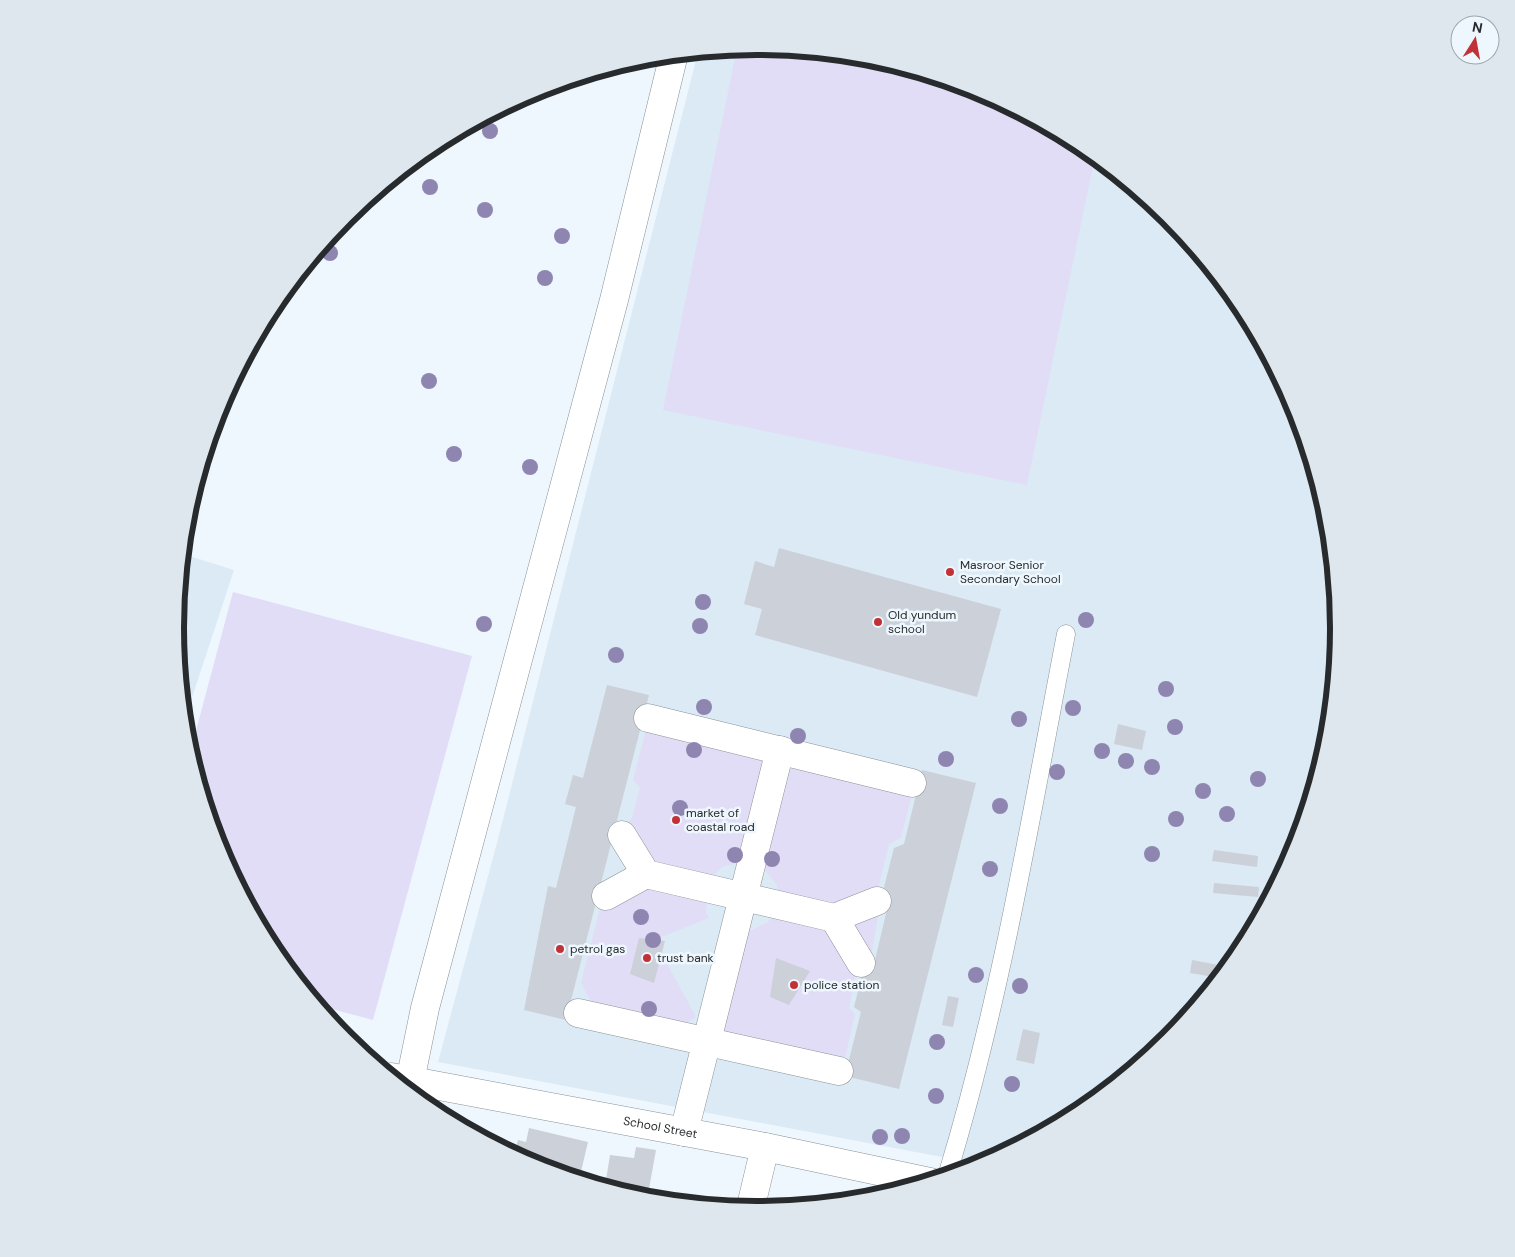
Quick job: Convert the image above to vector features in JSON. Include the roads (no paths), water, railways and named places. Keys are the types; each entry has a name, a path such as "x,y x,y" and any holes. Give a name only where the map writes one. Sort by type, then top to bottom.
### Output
{"street":[{"path":"404,1080 614,300 672,62"},
{"path":"648,718 912,783"},
{"path":"684,1132 780,750"},
{"path":"622,835 646,874"},
{"path":"606,896 646,874 834,918 877,901"},
{"path":"834,918 862,963"},
{"path":"578,1013 839,1071"},
{"name":"School Street","path":"410,1084 765,1147 916,1179"},
{"path":"752,1202 765,1147"}],"lane":[{"path":"950,1169 967,1113 1020,878 1066,634"}],"place":[{"name":"Masroor Senior Secondary School","path":"950,572"},
{"name":"Old yundum school","path":"878,622"},
{"name":"market of coastal road","path":"676,820"},
{"name":"petrol gas","path":"560,949"},
{"name":"trust bank","path":"647,958"},
{"name":"police station","path":"794,985"}]}
